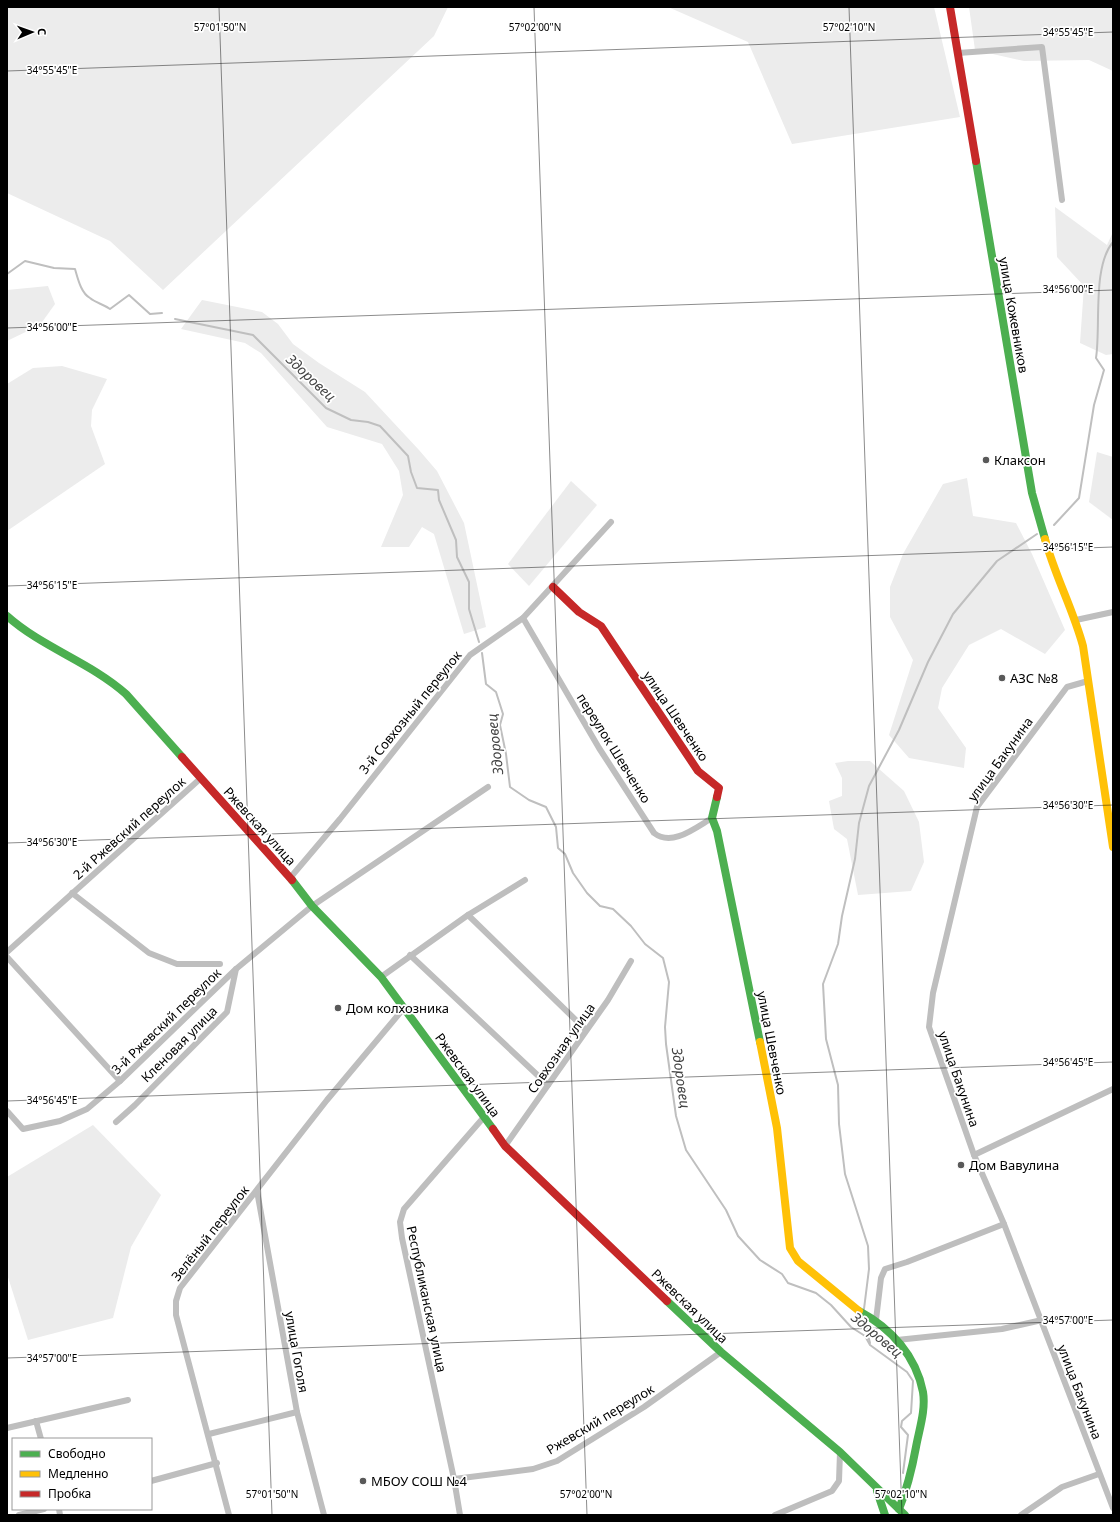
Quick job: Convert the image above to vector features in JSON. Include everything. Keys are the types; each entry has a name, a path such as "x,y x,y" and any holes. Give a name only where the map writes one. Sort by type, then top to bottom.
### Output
{"main road":[{"name":"улица Кожевников","path":"950,7 1032,493 1050,559 1076,620 1083,646 1113,847"},
{"name":"улица Шевченко","path":"553,586 578,612 601,626 698,771 719,788 712,818 717,831 777,1128 790,1248 798,1261 855,1309 876,1320 898,1340 906,1350 915,1369 923,1393 924,1401 915,1458 902,1512"},
{"name":"Ржевская улица","path":"7,616 19,628 83,663 113,682 126,694 290,878 312,906 381,977 505,1146 721,1352 840,1452 902,1512"},
{"name":"Ржевская улица","path":"875,1487 881,1500 885,1515"}],"street":[{"path":"958,53 1042,47 1062,200"},
{"name":"3-й Совхозный переулок","path":"290,878 340,818 470,655 523,618 611,522"},
{"path":"1076,620 1113,612"},
{"name":"переулок Шевченко","path":"523,618 600,748 654,833 660,838 680,837 712,818"},
{"name":"улица Бакунина","path":"1088,681 1067,686 977,807 933,993 929,1027 974,1155 1004,1224 1042,1320 1113,1508"},
{"name":"2-й Ржевский переулок","path":"7,952 201,778"},
{"path":"312,906 488,787"},
{"path":"381,977 468,915 525,880"},
{"name":"2-й Ржевский переулок","path":"72,894 149,953 177,964 220,964"},
{"name":"3-й Ржевский переулок","path":"7,1111 23,1130 60,1121 87,1109 120,1082 236,970 312,906"},
{"path":"468,915 586,1030"},
{"path":"410,955 548,1084"},
{"path":"7,957 120,1082"},
{"name":"Совхозная улица","path":"505,1146 612,994 631,961"},
{"name":"Кленовая улица","path":"116,1122 227,1012 236,970"},
{"name":"Зелёный переулок","path":"229,1515 217,1463 176,1315 176,1301 180,1288 327,1100 404,1008"},
{"path":"974,1155 1113,1089"},
{"name":"Республиканская улица","path":"460,1515 454,1480 402,1238 400,1222 404,1208 484,1117"},
{"name":"улица Гоголя","path":"257,1190 297,1412 324,1515"},
{"path":"876,1320 881,1278 884,1269 907,1262 1004,1224"},
{"path":"898,1340 1002,1329 1042,1320"},
{"name":"Ржевский переулок","path":"454,1480 533,1469 557,1461 644,1407 721,1352"},
{"path":"7,1428 128,1400"},
{"path":"209,1434 297,1412"},
{"path":"36,1421 41,1438"},
{"path":"775,1515 832,1491 838,1481 840,1452"},
{"path":"152,1481 217,1463"},
{"path":"1021,1515 1062,1487 1099,1474"},
{"path":"19,1515 40,1510"}],"shaded area":[{"path":"7,7 448,7 434,36 163,290 110,241 7,193"},
{"path":"668,7 934,7 960,117 792,144 748,42"},
{"path":"969,7 1113,7 1113,71 1089,60 1024,61 975,50"},
{"path":"1055,207 1107,245 1113,232 1113,354 1106,355 1080,343 1084,286 1057,257"},
{"path":"48,286 55,304 40,325 7,341 7,290"},
{"path":"202,300 262,312 278,324 293,344 319,363 365,392 419,450 437,471 464,523 486,627 464,634 434,534 422,527 409,547 381,547 403,495 399,471 382,444 327,427 261,353 245,343 181,329"},
{"path":"62,366 107,379 92,410 91,426 105,464 7,531 7,384 33,368"},
{"path":"1097,452 1113,457 1113,520 1089,502"},
{"path":"967,478 973,516 1016,523 1032,554 1065,630 1045,654 1001,629 969,645 942,688 938,708 966,748 964,768 909,758 889,735 913,660 890,617 890,587 903,554 943,484"},
{"path":"571,481 597,505 529,586 508,564"},
{"path":"848,761 870,761 904,791 919,822 924,862 911,891 858,895 847,839 834,829 829,801 842,796 842,778 835,763"},
{"path":"93,1125 161,1195 131,1247 113,1318 28,1340 7,1274 7,1177"}],"waterway":[{"path":"1054,525 1079,498 1094,405 1104,370 1096,358 1098,297 1102,266 1106,253 1113,242"},
{"name":"Здоровец","path":"7,274 25,261 54,268 75,269 84,293 92,300 110,309 129,295 150,314 162,313"},
{"name":"Здоровец","path":"175,319 253,335 326,408 351,420 368,422 380,426 408,456 411,472 417,488 438,490 439,500 456,540 457,557 469,582 469,609 479,642"},
{"path":"864,1309 869,1269 868,1246 845,1174 839,1124 838,1085 826,1039 823,984 838,944 842,916 855,859 859,823 869,786 899,730 928,662 953,614 997,561 1037,534"},
{"name":"Здоровец","path":"482,653 486,684 496,692 503,714 500,725 506,754 510,787 529,800 546,807 556,827 558,848 565,854 573,873 587,893 600,906 613,909 631,926 645,944 663,958 669,982 665,1027 666,1044 676,1116 686,1150 726,1210 738,1236 760,1260 782,1274 788,1283 816,1293 831,1305 851,1327 865,1336 870,1345 907,1372 913,1381 911,1413 902,1421 901,1427 908,1435 903,1473"},
{"path":"864,1319 870,1343"}],"traffic: fast":[{"path":"976,161 1032,493 1045,539"},
{"path":"7,616 36,637 97,673 126,694 182,757"},
{"path":"717,797 712,818 717,831 760,1042"},
{"path":"292,880 312,906 381,977 493,1129"},
{"path":"667,1301 721,1352 840,1452 905,1515"},
{"path":"859,1311 882,1326 900,1344 915,1367 923,1392 924,1406 913,1463 899,1509"},
{"path":"877,1491 885,1515"}],"traffic: slow":[{"path":"1045,539 1083,646 1113,847"},
{"path":"760,1042 777,1128 790,1248 798,1261 859,1311"}],"traffic: jam":[{"path":"950,7 976,161"},
{"path":"553,587 579,612 601,626 698,771 719,788 717,797"},
{"path":"182,757 292,880"},
{"path":"493,1129 505,1146 667,1301"}],"place":[{"name":"Клаксон","path":"986,460"},
{"name":"АЗС №8","path":"1002,678"},
{"name":"Дом колхозника","path":"338,1008"},
{"name":"Дом Вавулина","path":"961,1165"},
{"name":"МБОУ СОШ №4","path":"363,1481"}]}
